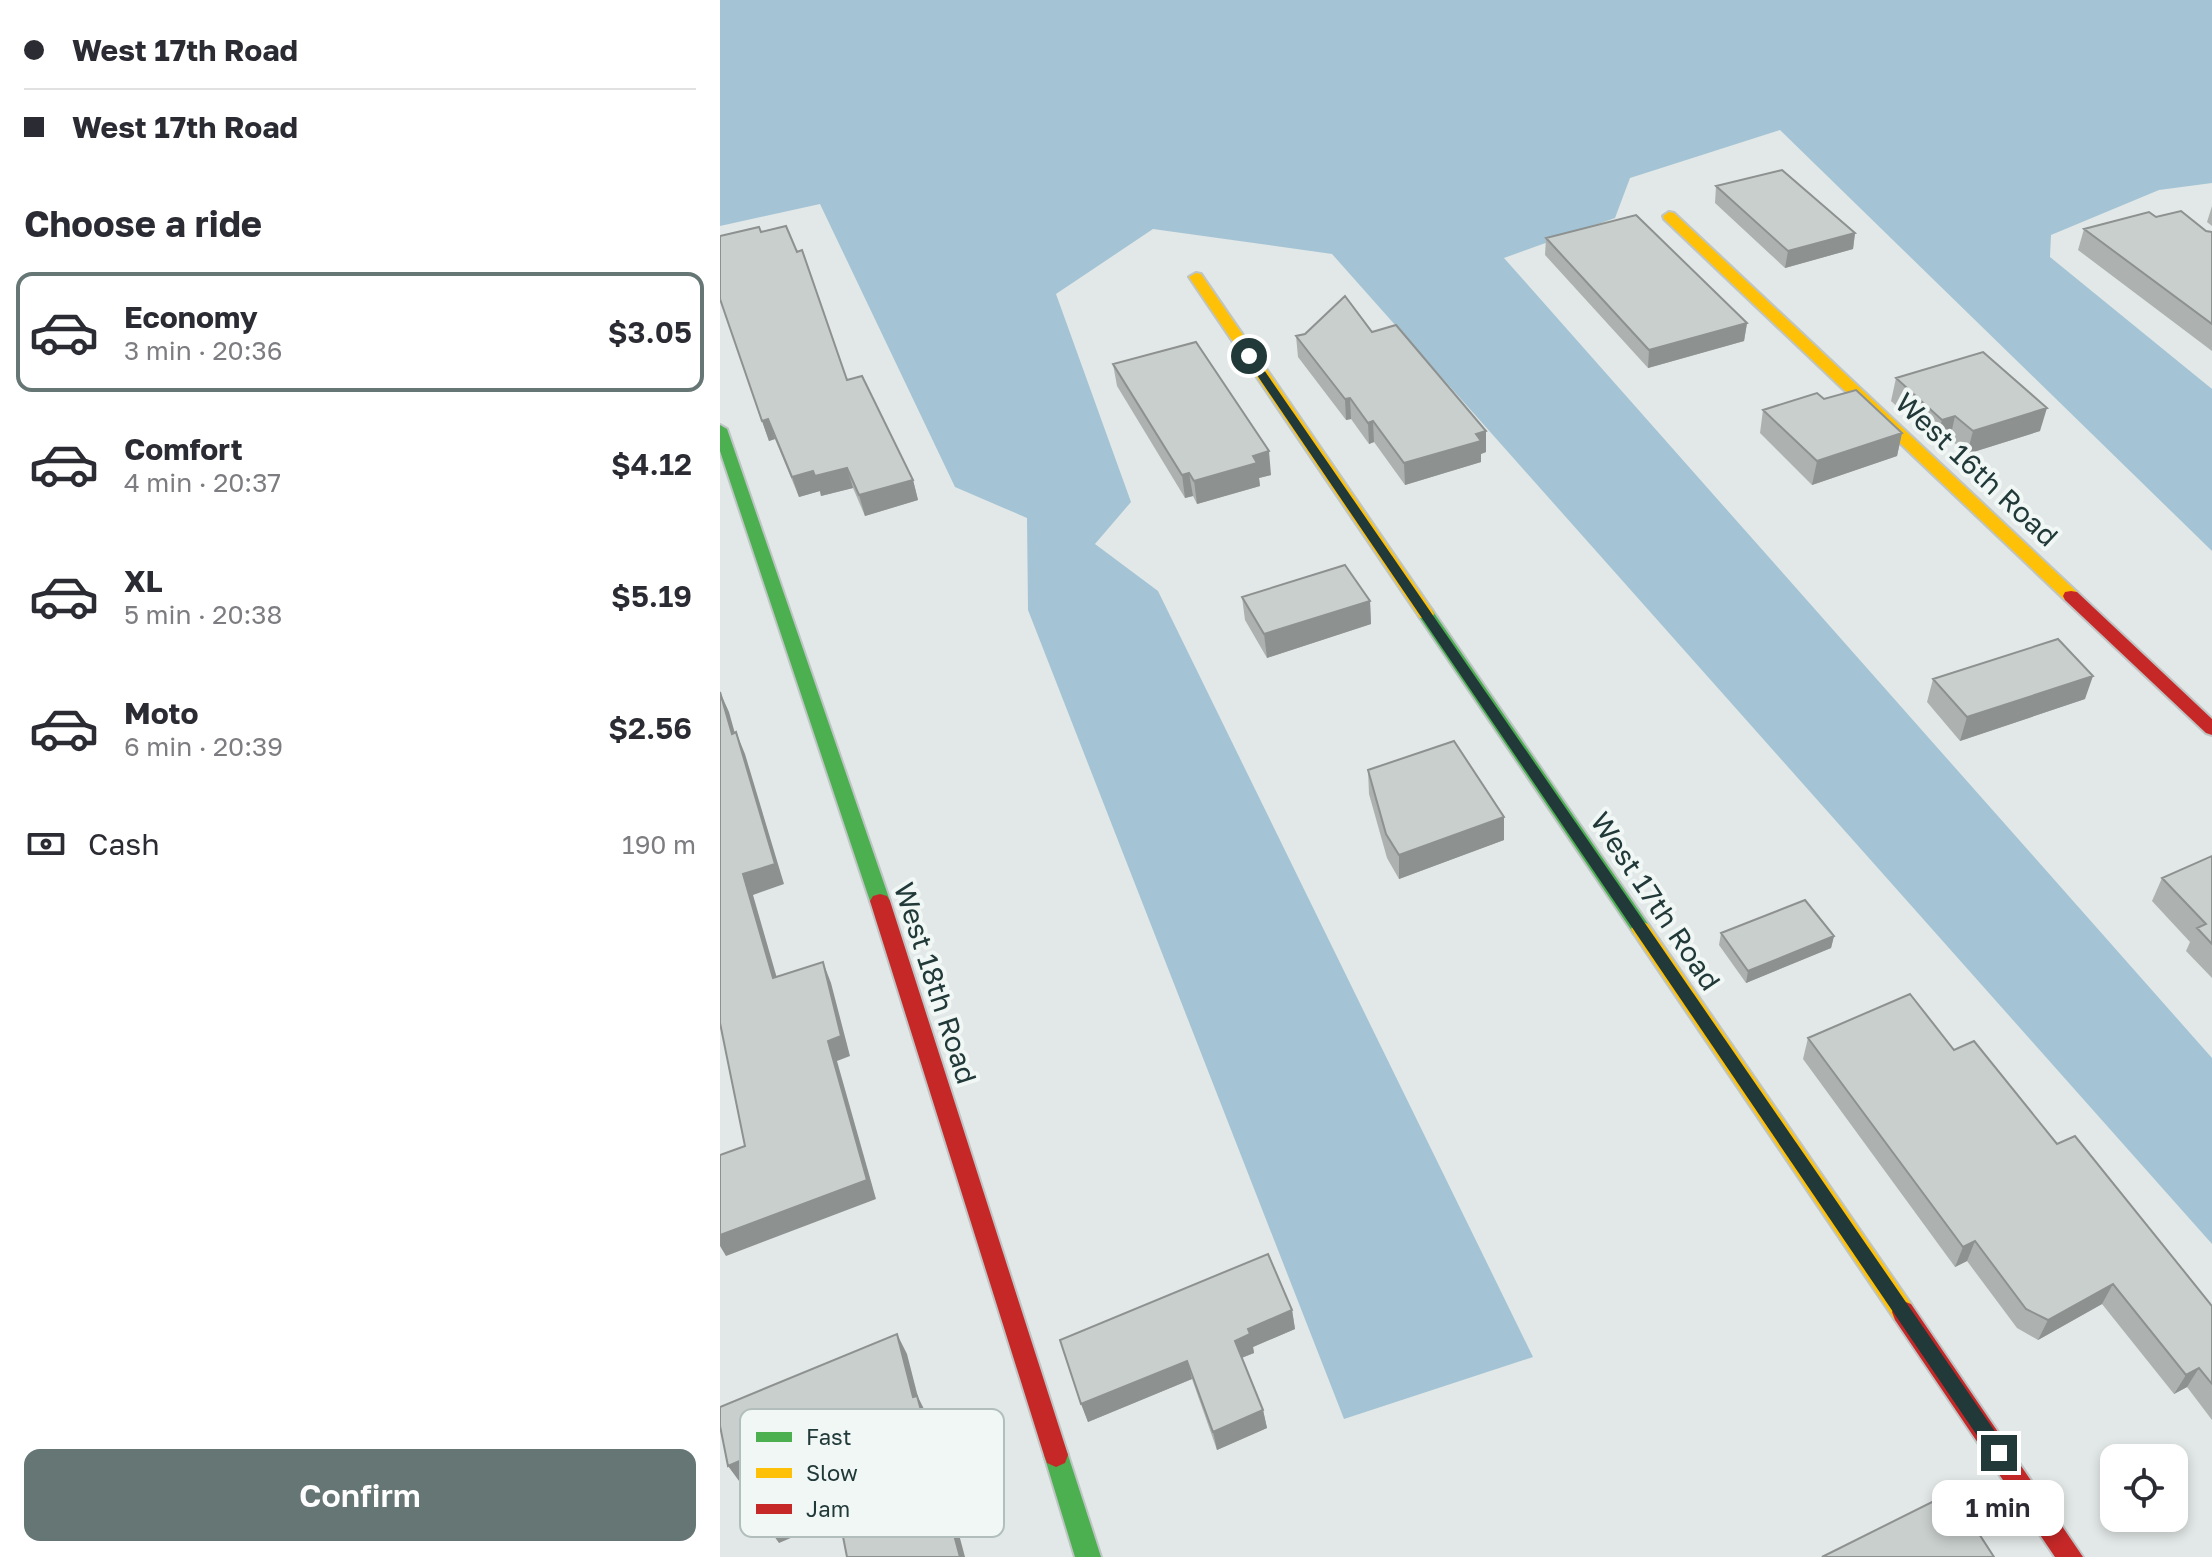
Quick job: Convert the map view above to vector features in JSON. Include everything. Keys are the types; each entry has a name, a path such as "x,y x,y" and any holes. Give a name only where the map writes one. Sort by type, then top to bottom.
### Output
{"street":[{"name":"West 16th Road","path":"1669,216 2212,729"},
{"name":"West 17th Road","path":"1196,277 2070,1557"},
{"name":"West 18th Road","path":"720,429 894,941 1088,1557"}],"water":[{"path":"720,0 2212,0 2212,183 2159,190 2051,235 2050,257 2212,389 2212,551 1780,130 1630,178 1615,218 1504,258 2212,1058 2212,1244 1332,254 1153,229 1056,294 1131,502 1095,544 1158,591 1533,1357 1344,1419 1028,610 1027,518 955,487 820,204 720,226"}],"building":[{"path":"1782,170 1855,233 1788,251 1716,186"},
{"path":"2181,211 2206,231 2212,232 2212,324 2084,229 2149,212 2156,217"},
{"path":"1636,215 1747,323 1649,350 1546,238"},
{"path":"786,226 797,252 802,250 847,380 862,376 913,480 859,495 847,468 815,476 813,471 792,477 768,419 762,421 720,299 720,236 759,227 761,232"},
{"path":"1345,296 1372,332 1396,325 1486,431 1476,434 1481,441 1404,463 1373,421 1368,423 1350,398 1345,399 1296,336 1305,334"},
{"path":"1196,342 1269,451 1253,456 1257,463 1194,481 1189,473 1182,475 1113,364"},
{"path":"1983,352 2047,408 1973,431 1955,416 1942,420 1896,378"},
{"path":"1856,390 1902,433 1817,461 1763,410 1817,393 1824,399"},
{"path":"1345,565 1370,601 1264,634 1242,597"},
{"path":"2058,639 2093,676 1967,717 1933,679"},
{"path":"720,692 732,734 736,732 775,864 743,874 773,978 823,962 841,1036 828,1041 867,1180 720,1235 720,1155 745,1146 720,1023"},
{"path":"1454,741 1504,817 1399,855 1386,834 1368,770"},
{"path":"2212,856 2212,944 2197,928 2206,924 2162,878"},
{"path":"1805,900 1834,936 1748,971 1721,933"},
{"path":"1910,994 1954,1050 1974,1041 2057,1144 2075,1136 2212,1306 2212,1384 2199,1368 2186,1375 2113,1284 2048,1320 2026,1309 1975,1241 1963,1247 1808,1038"},
{"path":"1268,1254 1292,1310 1248,1329 1250,1334 1235,1341 1263,1410 1213,1432 1187,1361 1081,1404 1060,1340"},
{"path":"897,1334 913,1397 917,1396 921,1409 740,1409 740,1461 728,1466 720,1426 720,1407"},
{"path":"1952,1492 1994,1557 1822,1557"},
{"path":"843,1537 955,1537 960,1557 847,1557"}],"traffic: fast":[{"path":"720,429 880,901"},
{"path":"1426,614 1641,929"},
{"path":"1056,1455 1088,1557"}],"traffic: slow":[{"path":"1669,216 2071,596"},
{"path":"1196,277 1426,614"},
{"path":"1641,929 1903,1312"}],"traffic: jam":[{"path":"2071,596 2212,729"},
{"path":"880,901 1056,1455"},
{"path":"1903,1312 2070,1557"}],"route":[{"path":"1249,356 1999,1453"}]}
